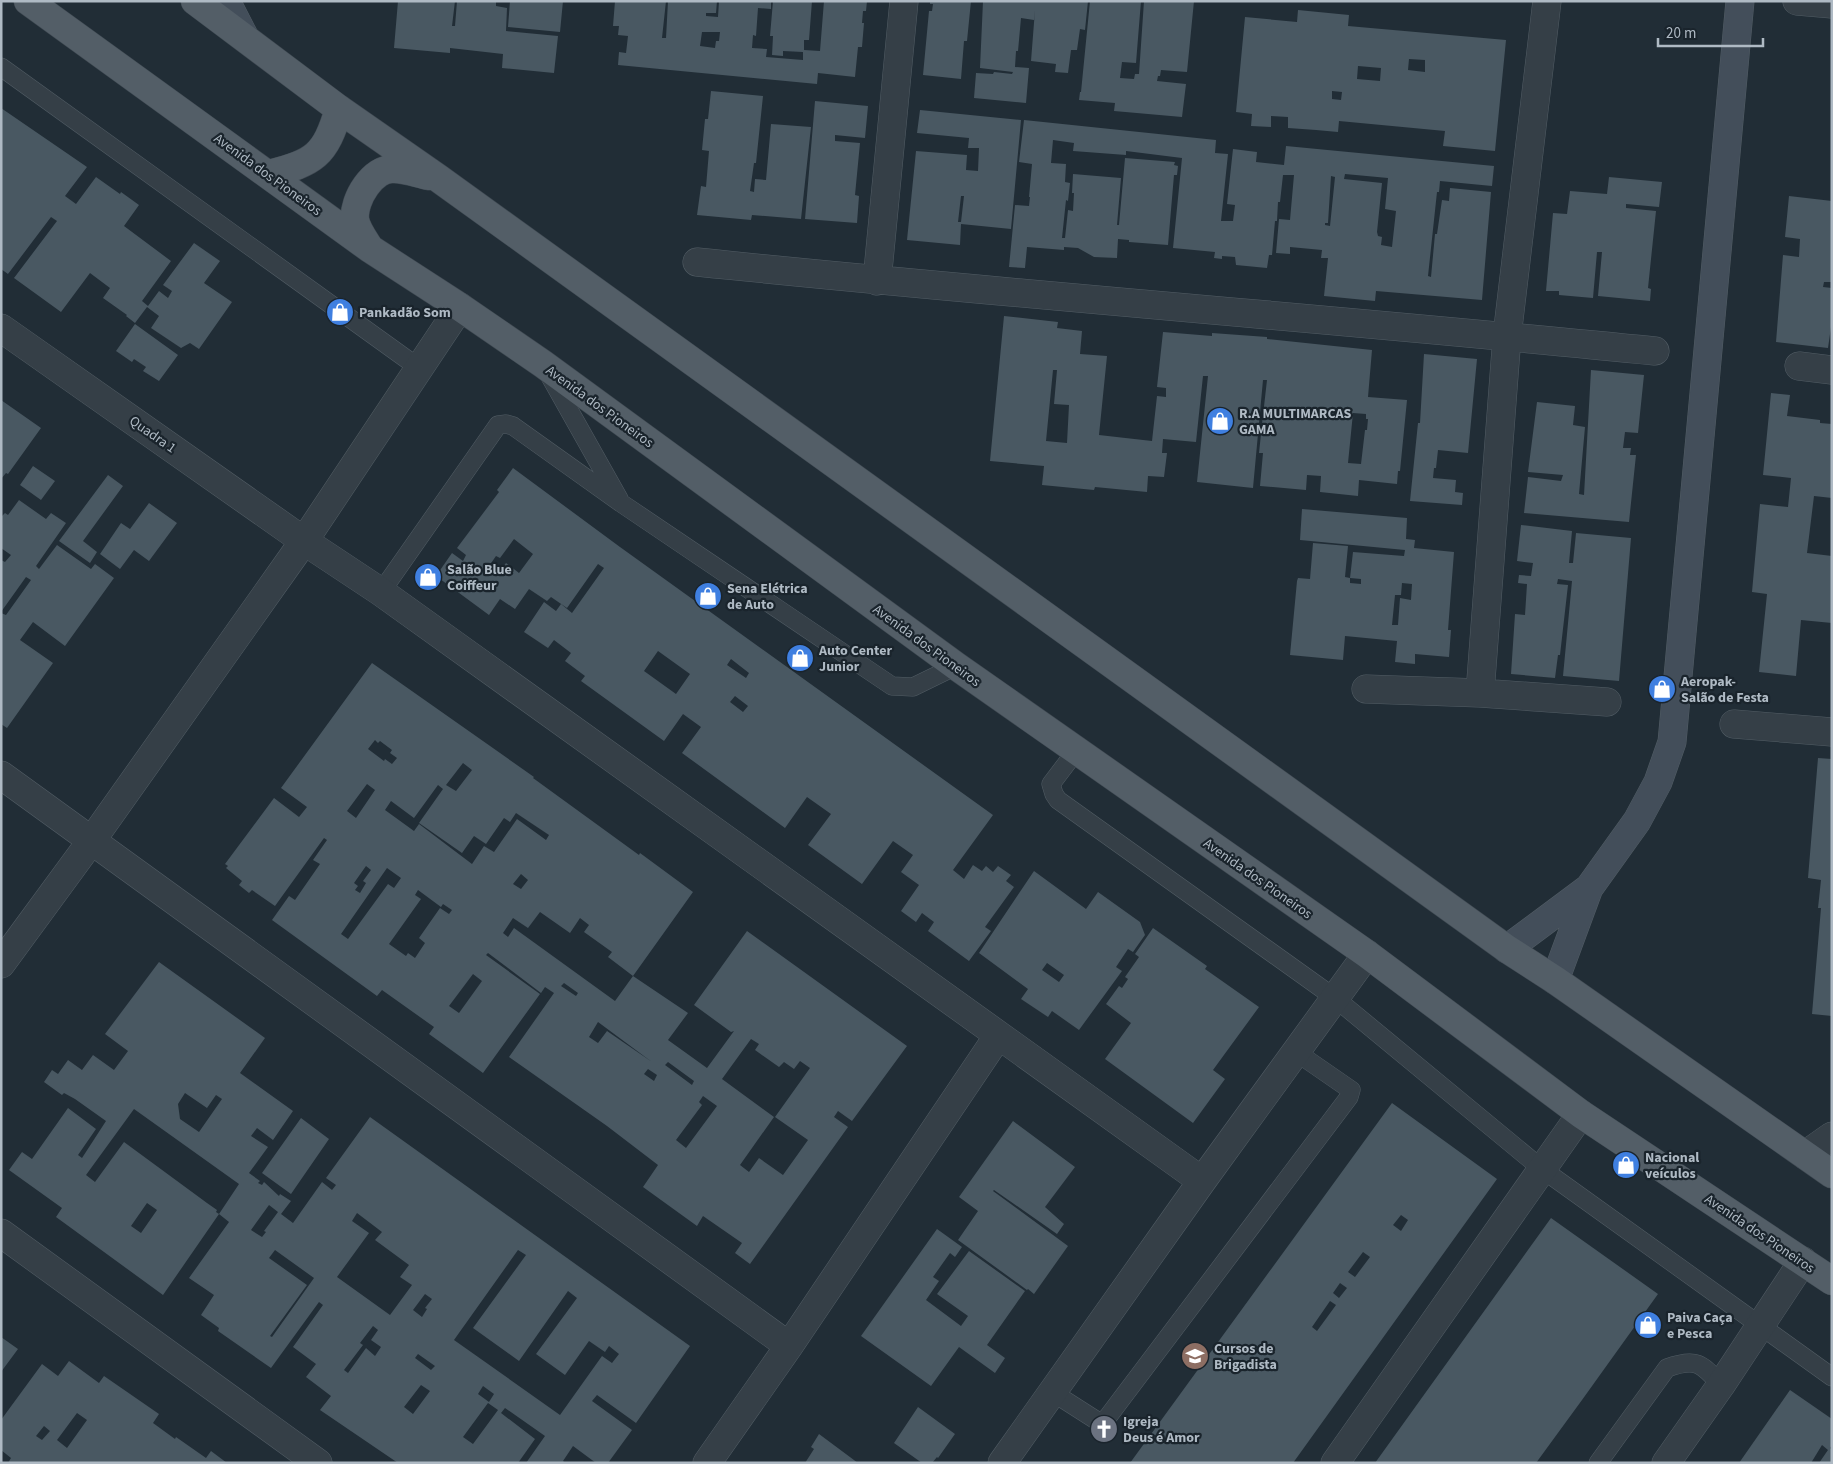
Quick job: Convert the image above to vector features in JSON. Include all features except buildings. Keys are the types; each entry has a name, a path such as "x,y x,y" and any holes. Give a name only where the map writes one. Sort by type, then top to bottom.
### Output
{"main road":[{"name":"Avenida dos Pioneiros","path":"28,1 369,248 543,364 956,666 1367,954 1581,1114 1832,1281"},
{"path":"195,1 339,109 438,178 1507,949 1555,980 1832,1174"},
{"path":"269,174 299,166 313,158 332,133 339,109"},
{"path":"369,248 355,221 355,214 357,199 372,180 385,170 394,169 438,178"}],"street":[{"path":"226,1 244,36"},
{"path":"877,281 904,1"},
{"path":"1480,693 1508,336 1547,1"},
{"path":"1555,980 1589,888 1637,821 1658,782 1672,742 1740,1"},
{"path":"1797,1 1832,4"},
{"path":"697,262 877,281 1508,336 1655,351"},
{"path":"1,964 92,840 304,541 460,307"},
{"name":"Quadra 1","path":"1,328 304,541 381,592 1202,1181"},
{"path":"1799,366 1832,370"},
{"path":"1366,689 1480,693 1607,702"},
{"path":"1734,724 1832,732"},
{"path":"1,775 790,1346"},
{"path":"1507,949 1589,888"},
{"path":"1008,1461 1052,1392 1367,954"},
{"path":"707,1463 790,1346 998,1036"},
{"path":"1335,1463 1581,1114"},
{"path":"1805,1155 1832,1136"},
{"path":"1,1233 318,1463"},
{"path":"1666,1463 1722,1385 1803,1261"}],"lane":[{"path":"1,67 419,368"},
{"path":"543,364 621,503"},
{"path":"381,592 498,426 502,424 513,426 621,503 892,686 913,688 956,666"},
{"path":"1076,751 1051,784 1058,800 1335,998 1542,1169 1832,1377"},
{"path":"1052,1392 1100,1422 1107,1418 1349,1097 1351,1090 1296,1052"},
{"path":"1598,1463 1667,1368 1682,1362 1703,1365 1722,1385"}],"place":[{"name":"Pankadão Som","path":"340,312"},
{"name":"R.A MULTIMARCAS GAMA","path":"1220,421"},
{"name":"Salão Blue Coiffeur","path":"428,577"},
{"name":"Sena Elétrica de Auto","path":"708,596"},
{"name":"Auto Center Junior","path":"800,658"},
{"name":"Aeropak- Salão de Festa","path":"1662,689"},
{"name":"Nacional veículos","path":"1626,1165"},
{"name":"Paiva Caça e Pesca","path":"1648,1325"},
{"name":"Cursos de Brigadista","path":"1195,1356"},
{"name":"Igreja Deus é Amor","path":"1104,1429"}]}
